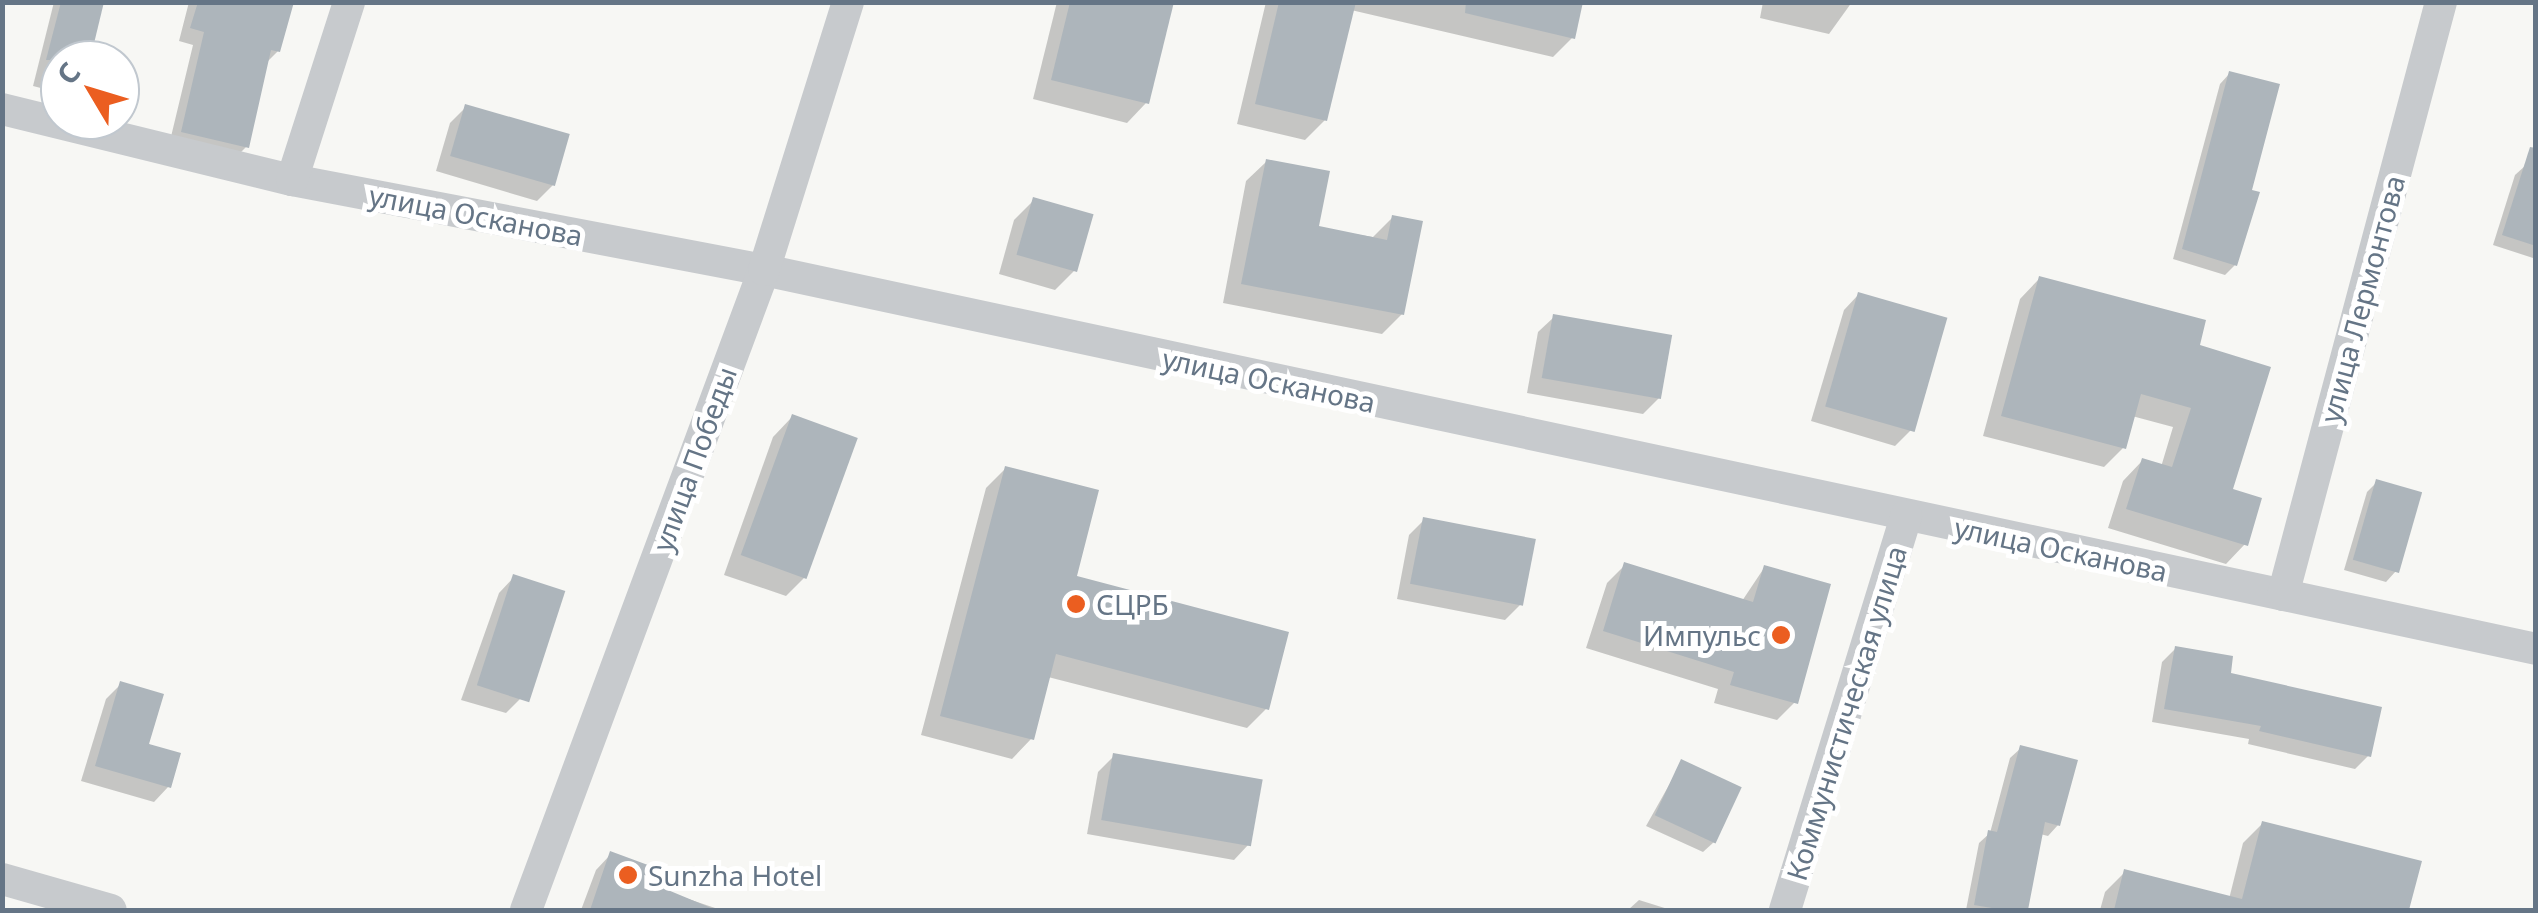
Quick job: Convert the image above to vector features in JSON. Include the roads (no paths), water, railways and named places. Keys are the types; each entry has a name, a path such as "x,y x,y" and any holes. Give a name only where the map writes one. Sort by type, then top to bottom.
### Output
{"street":[{"path":"292,180 349,2"},
{"name":"улица Победы","path":"526,910 764,270 848,2"},
{"name":"улица Лермонтова","path":"2283,595 2440,2"},
{"name":"улица Осканова","path":"2,109 292,180 764,270 2536,649"},
{"name":"Коммунистическая улица","path":"1785,910 1906,516"},
{"path":"2,879 111,910"}],"place":[{"name":"СЦРБ","path":"1076,604"},
{"name":"Импульс","path":"1781,635"},
{"name":"Sunzha Hotel","path":"628,875"}]}
